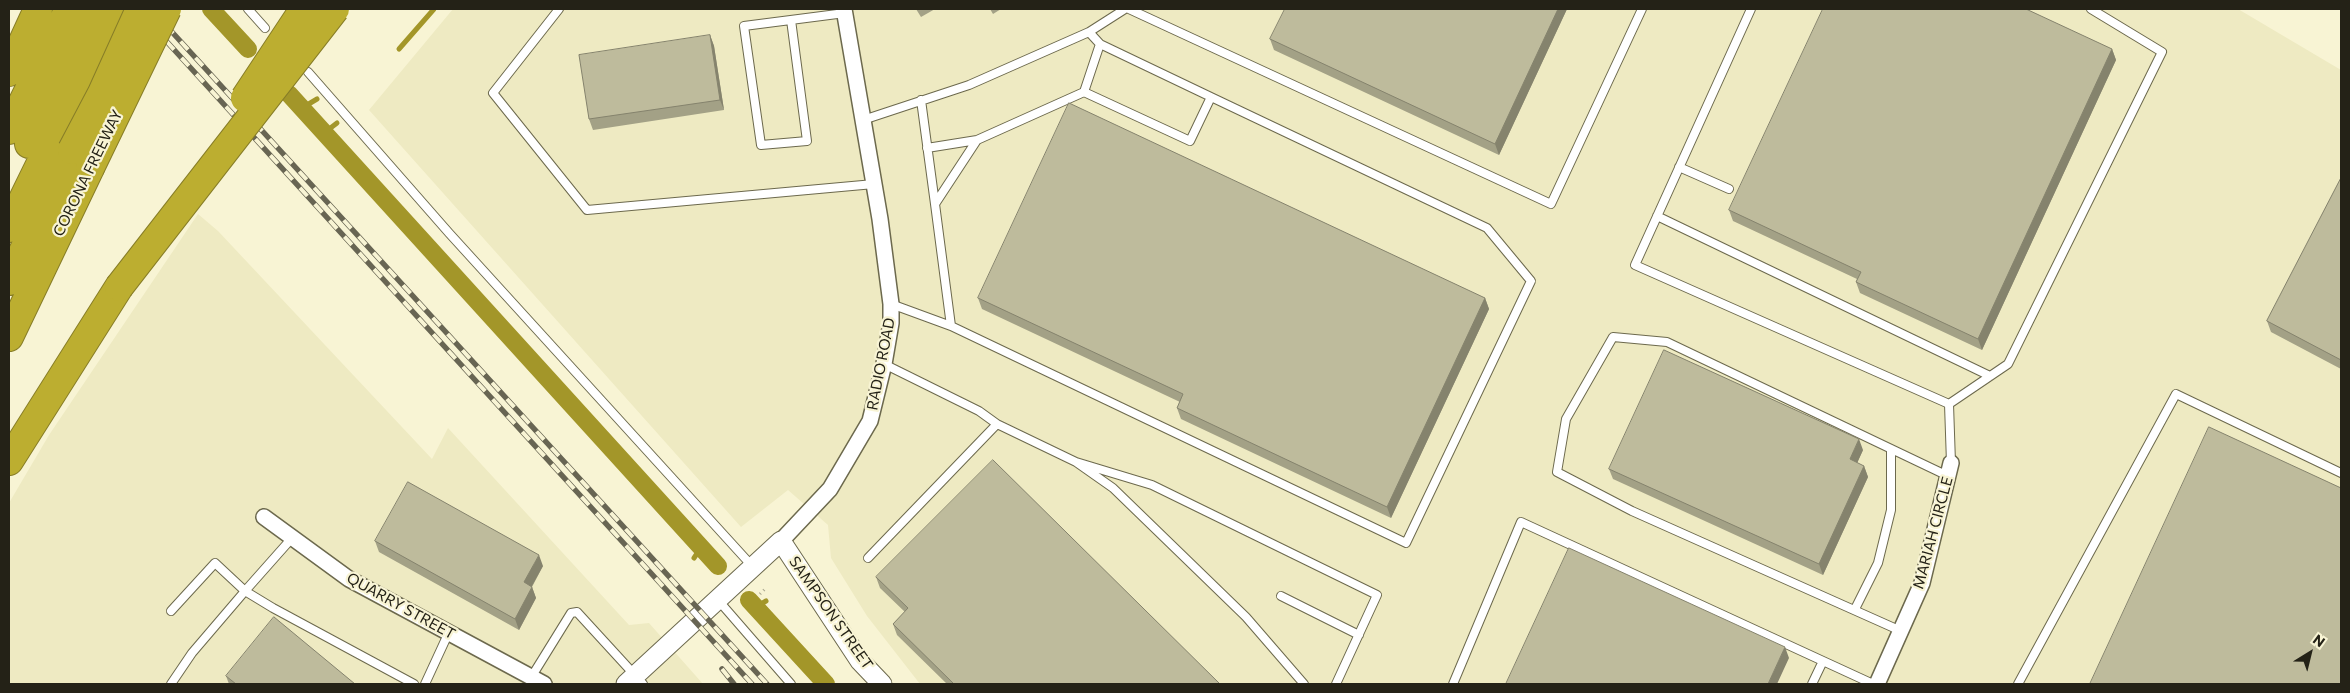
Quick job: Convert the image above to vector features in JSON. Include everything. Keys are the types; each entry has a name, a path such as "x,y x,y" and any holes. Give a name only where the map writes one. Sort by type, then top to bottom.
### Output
{"highway":[{"path":"9,72 38,9"},
{"path":"9,130 69,9"},
{"path":"9,185 63,74 89,9"},
{"path":"9,228 82,80 112,9"},
{"path":"9,282 81,159 102,93 140,9"},
{"name":"CORONA FREEWAY","path":"9,337 81,159 168,9"},
{"path":"9,460 119,287 304,9"},
{"path":"119,287 335,9"}],"street":[{"name":"RADIO ROAD","path":"635,681 720,596 781,541 830,489 870,421 884,364 892,304 874,184 844,11"},
{"name":"MARIAH CIRCLE","path":"1878,684 1922,583 1950,470"},
{"name":"QUARRY STREET","path":"264,517 349,579 538,680"},
{"name":"SAMPSON STREET","path":"781,541 860,661 882,684"}],"lane":[{"path":"248,9 265,28"},
{"path":"559,9 493,93 587,210 874,184"},
{"path":"863,120 969,85 1089,32 1127,9 1551,204 1642,9"},
{"path":"1751,9 1635,265 1949,404"},
{"path":"1949,404 2008,364 2162,52 2091,9"},
{"path":"791,20 807,141 761,145 744,26 844,11"},
{"path":"892,304 951,326 1406,543 1531,281 1487,228 1100,44 1089,32"},
{"path":"927,148 977,140 1084,92 1100,44"},
{"path":"308,72 749,570"},
{"path":"1084,92 1190,141 1211,97"},
{"path":"921,100 951,326"},
{"path":"935,204 977,140"},
{"path":"1679,167 1729,190"},
{"path":"1657,216 1990,376"},
{"path":"1901,631 1632,511 1557,472 1566,418 1613,337 1667,342 1891,449 1950,470 1949,404"},
{"path":"884,364 979,411 997,424 1076,462 1152,485 1377,595 1336,684"},
{"path":"2018,684 2176,394 2341,473"},
{"path":"868,558 997,424"},
{"path":"1855,609 1878,563 1890,510 1891,449"},
{"path":"1076,462 1113,488 1246,617 1304,684"},
{"path":"1454,684 1521,522 1873,684"},
{"path":"171,684 192,653 292,538"},
{"path":"171,612 215,563 245,591 272,608 414,684"},
{"path":"720,596 791,684"},
{"path":"1282,596 1359,635"},
{"path":"538,680 571,613 577,612 635,681"},
{"path":"425,684 450,632"},
{"path":"1812,684 1823,661"}],"path":[{"path":"760,594 765,589"}],"shaded area":[{"path":"453,9 2238,9 2341,70 2341,684 920,684 867,616 831,558 828,525 788,490 741,527 369,110"},
{"path":"198,214 218,231 432,459 448,428 629,625 649,623 703,684 9,684 9,503 49,435"}],"building":[{"path":"1285,9 1558,9 1495,144 1270,39"},
{"path":"1823,9 2026,9 2112,49 1978,339 1856,282 1861,272 1729,210"},
{"path":"710,35 720,100 589,119 579,55"},
{"path":"1069,103 1485,298 1387,507 1177,408 1183,394 978,298"},
{"path":"2341,178 2341,360 2267,321"},
{"path":"1664,350 1859,439 1850,459 1864,466 1819,564 1609,469"},
{"path":"2209,427 2341,488 2341,684 2090,684"},
{"path":"993,460 1220,684 954,684 893,624 908,608 876,577"},
{"path":"408,482 539,555 524,582 532,587 515,619 375,541"},
{"path":"1569,548 1785,647 1768,684 1506,684"},
{"path":"274,617 355,684 236,684 226,676"}],"waterway":[{"path":"211,9 248,49"},
{"path":"399,49 434,9"},
{"path":"289,94 718,566"},
{"path":"302,108 317,99"},
{"path":"324,133 337,123"},
{"path":"694,558 698,552"},
{"path":"749,600 826,684"},
{"path":"756,607 766,601"}],"railway":[{"path":"137,9 752,684"},
{"path":"151,9 767,684"},
{"path":"722,669 734,684"}]}
